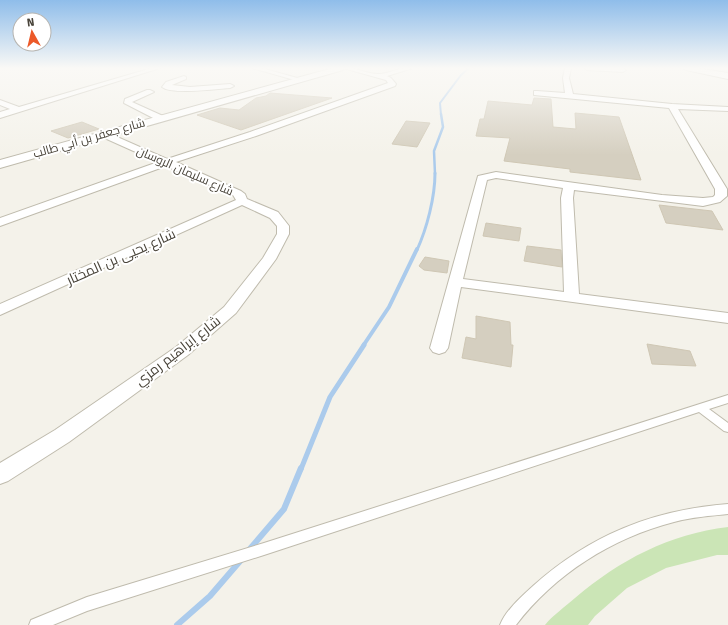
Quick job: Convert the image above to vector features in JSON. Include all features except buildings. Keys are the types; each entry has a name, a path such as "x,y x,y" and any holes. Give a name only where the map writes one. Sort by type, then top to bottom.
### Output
{"street":[{"path":"0,115 61,97"},
{"path":"137,97 128,101 128,104 160,118"},
{"name":"شارع جعفر بن أبي طالب","path":"0,164 234,97"},
{"path":"0,222 167,162 253,134 355,97"},
{"path":"572,97 672,106 728,109"},
{"path":"0,102 19,110"},
{"path":"439,348 482,178 496,175 569,186 703,202 716,200 721,196 725,190 672,106"},
{"name":"شارع سليمان الروسان","path":"103,134 237,193 241,196 242,200"},
{"path":"569,186 568,198 572,297"},
{"name":"شارع يحيى بن المختار","path":"0,310 227,209 242,200"},
{"name":"شارع إبراهيم رمزي","path":"0,474 62,436 182,351 230,310 269,259 283,234 283,226 274,215 242,200"},
{"path":"455,282 728,318"}],"lane":[{"path":"36,625 87,604 264,549 728,399"},
{"path":"700,408 728,428"},
{"path":"507,625 533,595 560,571 619,535 664,519 728,509"}],"green space":[{"path":"728,527 728,555 717,555 666,568 627,588 595,616 588,625 545,625 555,614 592,584 646,551 686,536"}],"waterway":[{"path":"441,115 440,103 444,97"},
{"path":"435,174 434,151 443,127 441,114"},
{"path":"417,250 430,212 434,192 435,174"},
{"path":"363,346 389,307 417,249"},
{"path":"301,469 330,397 364,345"},
{"path":"249,550 284,509 301,468"},
{"path":"177,625 210,596 241,560"}]}
